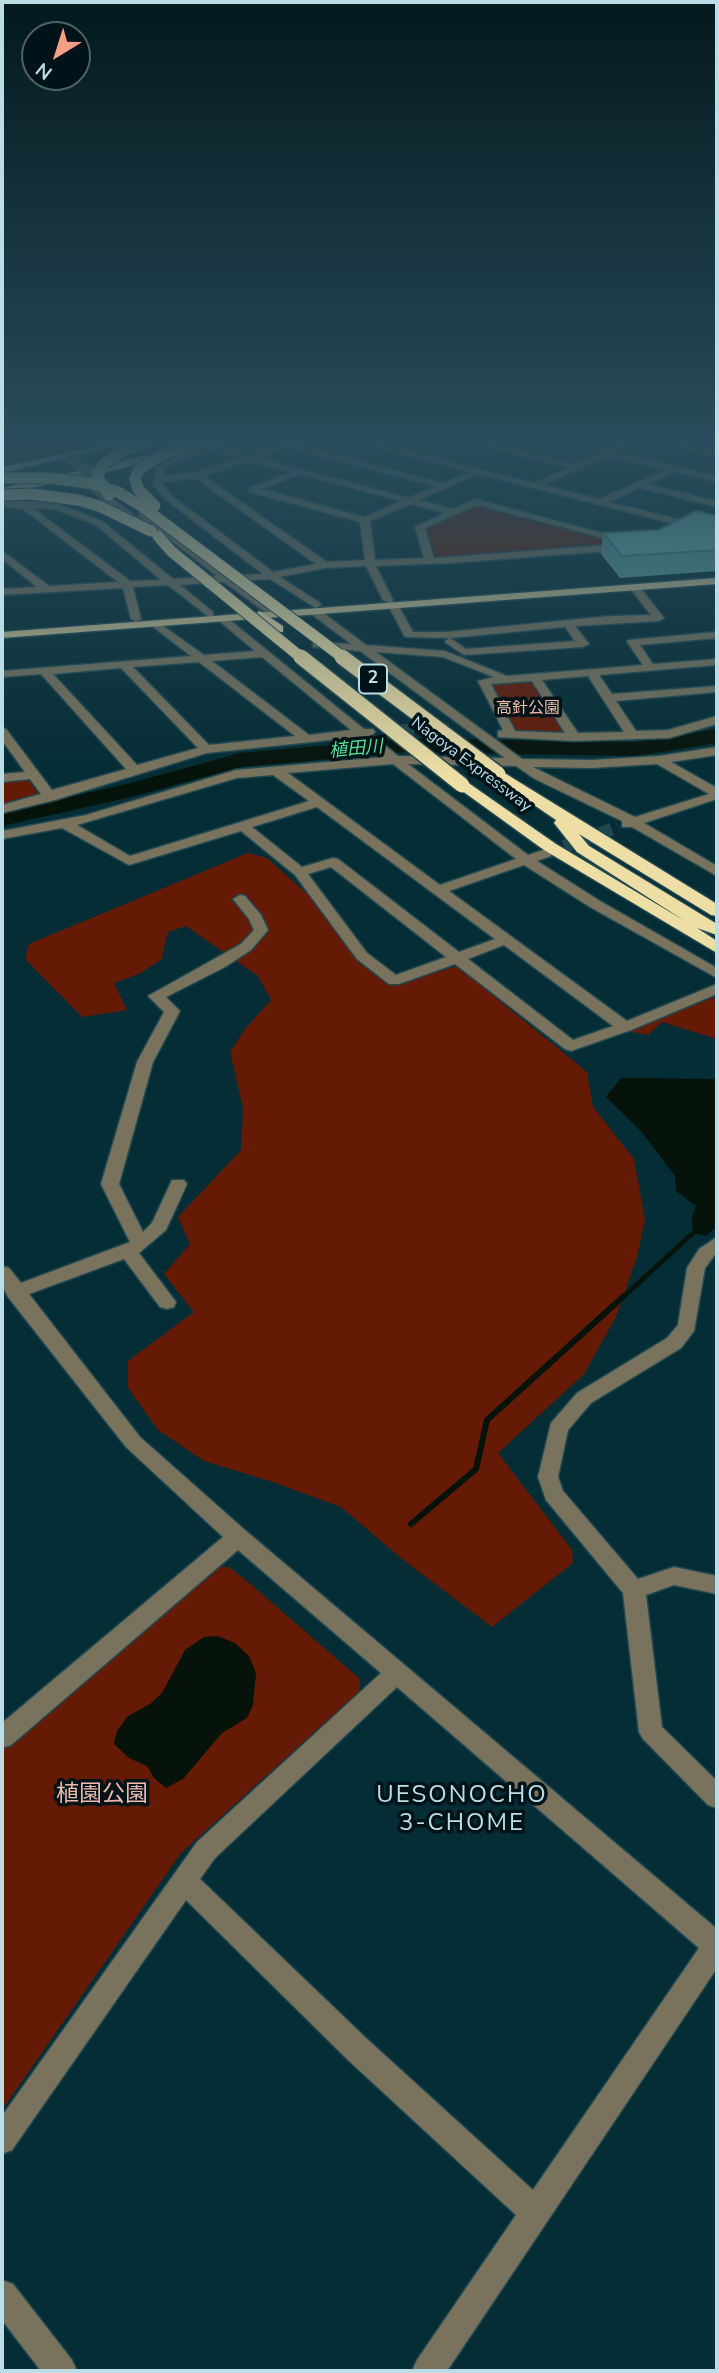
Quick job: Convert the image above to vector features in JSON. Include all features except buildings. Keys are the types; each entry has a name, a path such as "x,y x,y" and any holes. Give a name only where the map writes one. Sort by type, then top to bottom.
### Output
{"highway":[{"path":"166,555 192,575 219,581 220,576 216,570 196,555"},
{"path":"208,555 247,584"},
{"path":"218,555 232,566 247,584"},
{"name":"Nagoya Expressway","path":"219,581 263,628 479,780 528,796 555,813"},
{"name":"Nagoya Expressway","path":"247,584 479,780 548,850 717,948"},
{"path":"263,612 479,780"},
{"path":"555,813 615,835 717,896"},
{"path":"555,813 608,837 717,904"},
{"path":"555,813 595,844 717,919"},
{"path":"555,813 583,849 701,924 717,927"},
{"name":"2","path":"555,813 717,911"}],"main road":[{"path":"391,603 717,575"},
{"path":"2,629 717,581"},
{"path":"2,635 222,619 263,612"}],"street":[{"path":"3,555 46,589"},
{"path":"90,555 127,584 136,618"},
{"path":"137,555 209,614"},
{"path":"185,555 263,612"},
{"path":"246,555 362,648 480,736 539,776 634,822 717,872"},
{"path":"310,555 325,565"},
{"path":"369,555 377,583 409,635 446,635 568,623 659,618 634,587"},
{"path":"428,555 430,561"},
{"path":"2,592 169,581 219,581 273,575 325,565 519,555"},
{"path":"222,619 366,736 526,860 595,904 717,974"},
{"path":"446,635 452,646 464,652 583,644 568,623"},
{"path":"156,624 306,739"},
{"path":"650,667 632,642 717,635"},
{"path":"317,645 444,654 506,678"},
{"path":"2,674 263,653"},
{"path":"511,734 484,681 717,662"},
{"path":"124,665 205,749"},
{"path":"44,671 135,771"},
{"path":"591,671 633,736"},
{"path":"536,677 574,737"},
{"path":"609,698 717,689"},
{"path":"450,730 480,736 633,736 669,734 717,720"},
{"path":"2,809 205,749 366,736 382,731"},
{"path":"2,732 50,797"},
{"path":"2,835 88,819 227,775 394,758 592,764 659,760 717,751"},
{"path":"659,760 717,794"},
{"path":"275,770 625,1027"},
{"path":"2,778 34,775"},
{"path":"618,827 717,794"},
{"path":"62,822 129,861 320,803"},
{"path":"243,826 300,872 362,956 394,981 505,940"},
{"path":"439,890 548,850"},
{"path":"300,872 333,862 571,1046 717,989"},
{"path":"167,1302 134,1248 110,1184 145,1062 172,1011 156,996 220,964 246,947 261,930 256,918 240,899"},
{"path":"15,1292 134,1248 160,1226 178,1184"},
{"path":"717,1243 705,1253 696,1268 687,1326 674,1343 584,1398 558,1428 548,1476 553,1494 634,1590 651,1732 717,1797"},
{"path":"2,1272 133,1442 396,1674 717,1946 428,2371"},
{"path":"2,1737 238,1537"},
{"path":"634,1590 674,1576 717,1585"},
{"path":"2,2140 206,1850 396,1674"},
{"path":"184,1881 357,2049 536,2213"},
{"path":"2,2295 61,2371"}],"green space":[{"path":"433,555 482,555 434,558"},
{"name":"高針公園","path":"525,679 533,681 565,732 516,731 492,684"},
{"path":"28,780 39,794 36,797 2,804 2,781"},
{"path":"248,853 267,858 314,900 358,957 393,985 457,966 587,1072 593,1107 634,1159 645,1220 637,1257 616,1317 584,1374 498,1453 572,1550 573,1563 492,1627 402,1559 341,1507 204,1461 158,1430 128,1388 128,1361 194,1312 164,1274 190,1244 178,1217 241,1150 243,1108 230,1052 245,1029 271,1000 258,976 186,926 168,932 161,960 139,974 114,983 127,1010 82,1017 25,959 29,944"},
{"path":"717,996 717,1039 662,1022 648,1035 627,1031"},
{"name":"植園公園","path":"220,1567 229,1567 248,1582 360,1679 360,1691 181,1853 2,2110 2,1749"}],"shaded area":[{"path":"621,1078 717,1079 717,1226 706,1236 693,1233 692,1216 696,1206 676,1191 675,1176 641,1131 606,1097"},
{"path":"217,1636 235,1643 249,1656 256,1673 253,1705 247,1718 222,1733 183,1779 166,1788 154,1778 147,1766 129,1758 114,1744 117,1731 128,1716 150,1704 162,1693 185,1650 204,1637"}],"waterway":[{"name":"植田川","path":"2,819 131,790 240,760 407,745 635,749 717,736"},
{"path":"622,1298 693,1233"},
{"path":"411,1524 476,1469 487,1420 624,1296"}],"tunnel":[{"path":"382,731 449,730"},
{"path":"546,853 618,827"}],"district":[{"name":"UESONOCHO 3-CHOME","path":"462,1810"}]}
